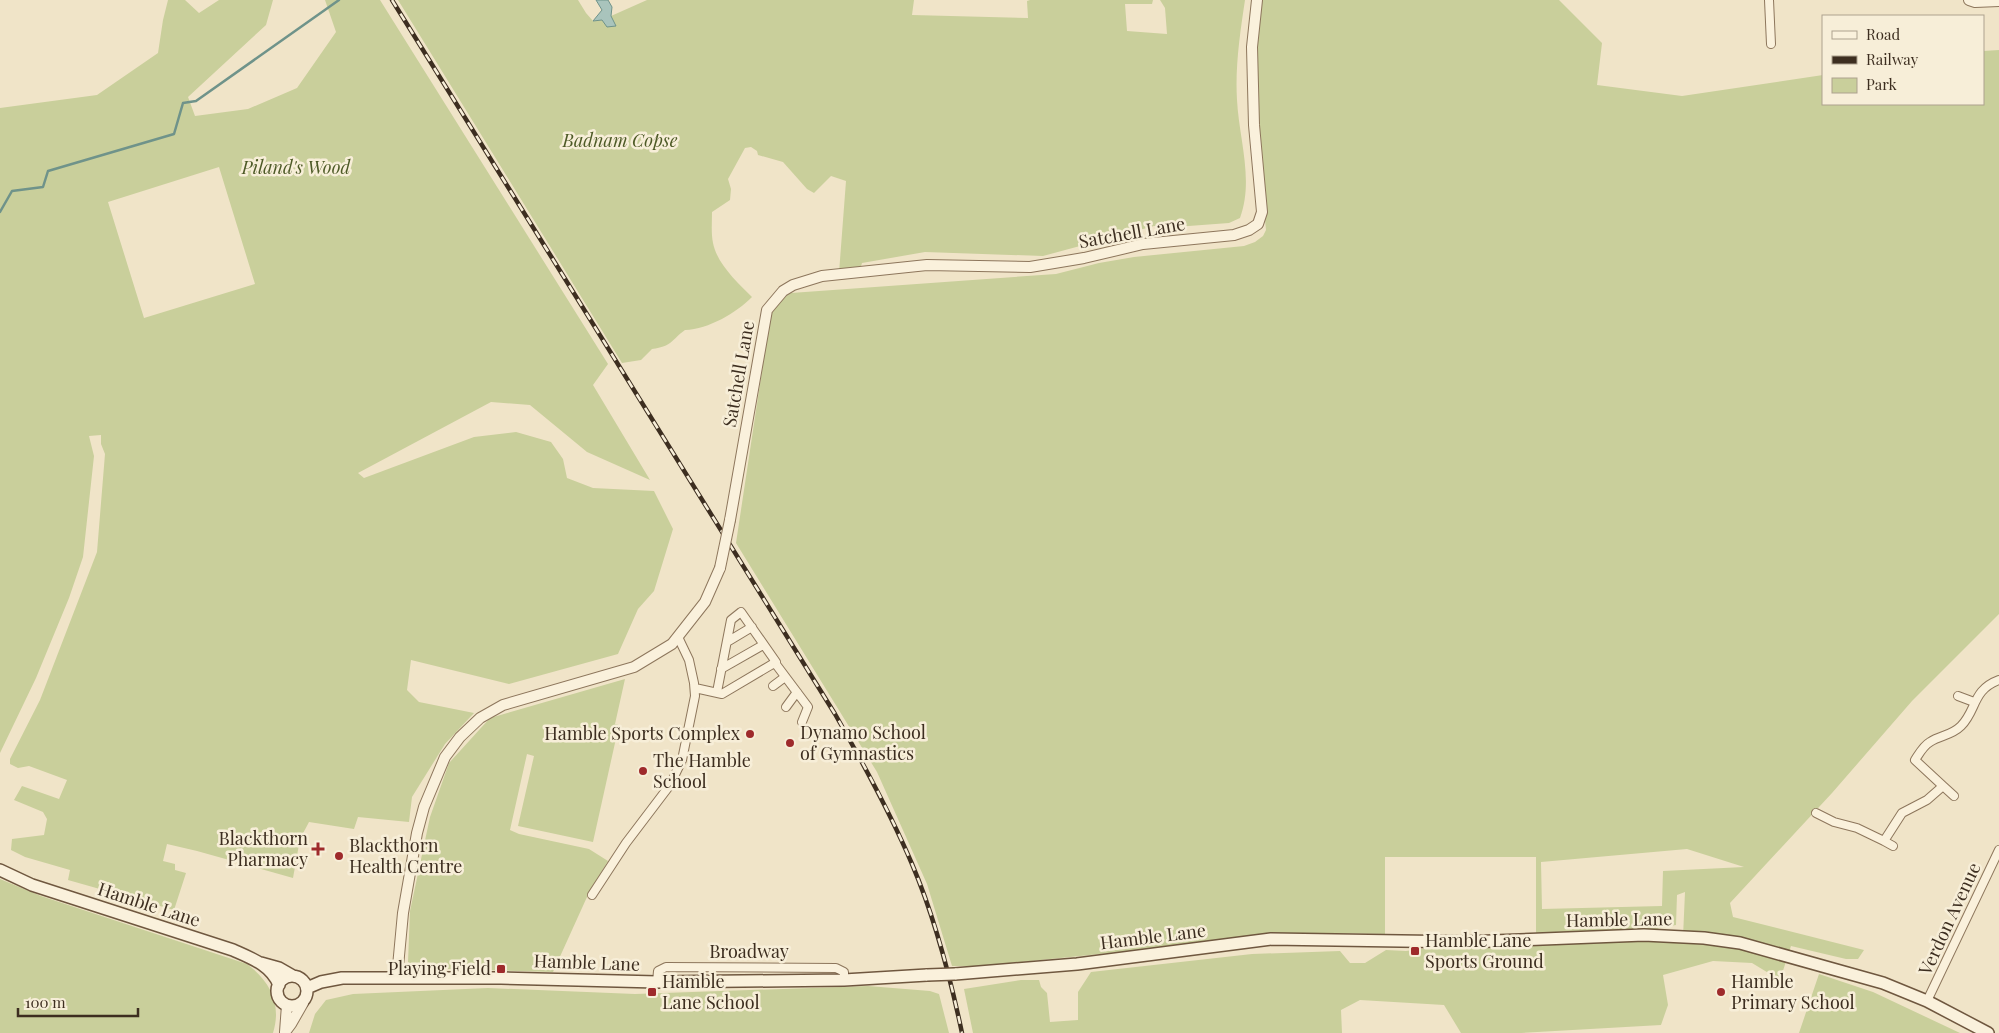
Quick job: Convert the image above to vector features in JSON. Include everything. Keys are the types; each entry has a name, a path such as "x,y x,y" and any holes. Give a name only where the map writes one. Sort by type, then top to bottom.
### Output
{"main road":[{"name":"Hamble Lane","path":"0,870 32,886 233,950 261,963 277,980 279,985"},
{"name":"Hamble Lane","path":"308,988 321,982 342,978 397,977 657,982 844,980 955,974 1077,964 1272,940 1466,942 1644,935 1704,938 1740,943 1883,983 1927,1001 1988,1033"},
{"path":"261,963 279,968 300,978 308,988 308,994 302,1003 293,1007 287,1005 278,996 279,985 283,979 293,976"}],"street":[{"name":"Satchell Lane","path":"397,977 403,913 424,807 445,756 460,736 480,718 502,705 634,667 672,644 705,602 720,568 767,310 783,291 793,284 822,276 927,265 1030,267 1084,258 1143,244 1234,234 1249,230 1258,224 1262,212 1254,126 1252,47 1257,0"},
{"path":"1769,0 1770,44"},
{"path":"1969,0 1976,2 1997,1"},
{"path":"716,692 731,620 741,612 808,708 802,722"},
{"path":"727,642 752,627"},
{"path":"592,895 626,843 670,785 680,764 695,696 688,660 678,637"},
{"path":"721,669 763,645"},
{"path":"694,688 722,694 775,663"},
{"path":"773,686 785,677"},
{"path":"1915,760 1930,742 1952,734 1962,726 1974,702 1987,686 1999,680"},
{"path":"786,708 797,692"},
{"path":"1958,696 1974,702"},
{"path":"1907,754 1954,796"},
{"path":"1884,841 1902,813 1927,800 1943,786"},
{"path":"1816,813 1834,822 1857,828 1893,846"},
{"name":"Verdon Avenue","path":"1927,1001 1999,850"},
{"path":"285,1032 302,1003"},
{"path":"285,1032 287,1005"}],"green space":[{"name":"Piland's Wood","path":"168,0 185,0 199,13 219,0 273,0 266,25 188,97 195,116 248,109 297,88 336,32 325,0 380,0 608,364 593,385 650,480 587,452 530,405 491,402 358,473 364,478 474,437 516,432 551,442 563,459 567,478 593,488 654,491 673,529 654,591 638,609 618,654 509,684 411,660 407,690 419,702 474,713 445,744 412,797 409,822 358,817 354,829 309,822 300,839 293,878 167,844 163,861 175,864 175,870 186,873 174,910 68,880 70,870 25,857 11,850 12,839 44,835 47,819 43,812 14,800 22,786 59,799 67,780 29,766 18,768 10,764 10,759 40,700 97,552 105,454 101,444 101,435 89,436 94,456 83,557 69,598 36,678 0,753 0,108 97,95 158,53","holes":["219,167 255,284 144,318 108,202"]},
{"name":"Badnam Copse","path":"398,0 578,0 593,21 602,20 647,0 914,0 912,15 1028,18 1027,1 1030,0 1153,0 1152,4 1125,4 1127,31 1167,34 1165,8 1160,0 1245,0 1238,50 1237,75 1238,115 1246,174 1244,204 1240,218 1229,223 1175,227 1154,226 1043,256 925,252 862,263 859,273 839,273 846,181 831,176 814,193 807,189 783,162 758,155 757,151 751,147 745,148 728,179 731,189 730,200 712,212 712,231 715,251 723,266 752,297 722,319 703,327 685,330 668,345 652,349 641,360 622,363"},
{"path":"1261,0 1559,0 1602,43 1597,85 1682,96 1822,75 1822,105 1984,105 1984,51 1999,50 1999,614 1912,701 1832,793 1730,903 1733,917 1864,950 1858,959 1846,959 1791,946 1780,980 1752,963 1713,961 1663,975 1668,1005 1661,1025 1521,1033 1461,1033 1444,1005 1360,1000 1341,1010 1342,1033 973,1033 964,989 1021,980 1039,980 1041,987 1047,993 1050,1022 1078,1020 1078,992 1091,972 1252,954 1340,951 1350,963 1365,963 1386,950 1406,951 1536,934 1536,857 1385,857 1385,934 1333,933 1257,938 971,967 952,966 927,884 877,772 736,543 771,311 781,299 791,293 1056,274 1099,263 1134,257 1244,246 1255,242 1263,236 1266,230 1256,127 1256,45","holes":["1687,849 1744,867 1663,871 1662,906 1542,909 1541,862","1685,892 1683,937 1653,932 1659,928 1676,925 1677,895"]},
{"path":"625,679 615,724 619,725 593,842 518,826 534,756 527,754 510,830 519,834 589,849 608,861 587,897 553,972 415,968 408,962 410,911 430,817 449,763 490,718"},
{"path":"0,879 41,896 247,964 262,978 272,994 276,1012 273,1033 0,1033"},
{"path":"1819,974 1873,992 1960,1033 1799,1033"},
{"path":"868,986 930,991 939,994 949,1033 309,1033 315,1014 326,1000 353,994 488,988 635,994"}],"water":[{"path":"596,0 608,0 612,7 611,16 616,26 607,27 602,20 593,21 602,10"}],"waterway":[{"path":"0,212 12,191 43,187 48,171 174,134 183,103 196,101 339,0"}],"railway":[{"path":"392,0 835,714 856,751 895,826 928,905 941,947 962,1033"}],"place":[{"name":"Hamble Sports Complex","path":"750,734"},
{"name":"Dynamo School of Gymnastics","path":"790,743"},
{"name":"The Hamble School","path":"643,771"},
{"name":"Blackthorn Pharmacy","path":"318,849"},
{"name":"Blackthorn Health Centre","path":"339,856"},
{"name":"Hamble Lane Sports Ground","path":"1415,951"},
{"name":"Playing Field","path":"501,969"},
{"name":"Hamble Lane School","path":"652,992"},
{"name":"Hamble Primary School","path":"1721,992"}]}
